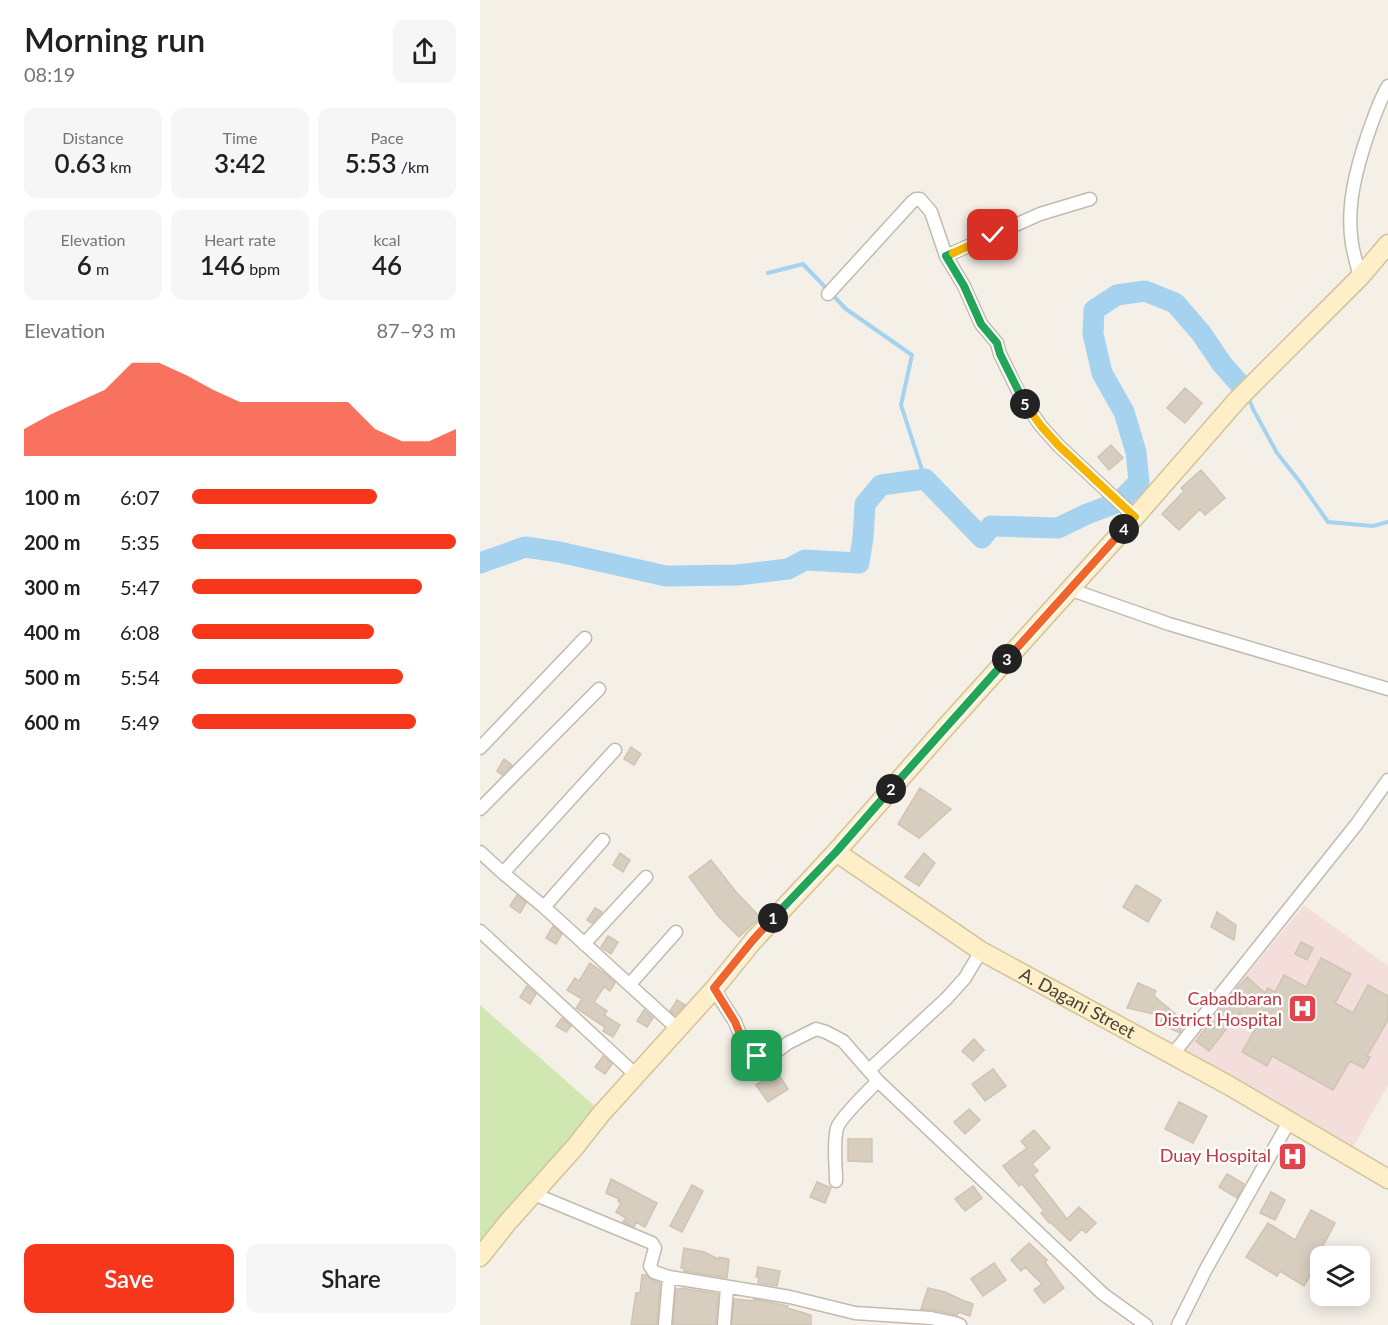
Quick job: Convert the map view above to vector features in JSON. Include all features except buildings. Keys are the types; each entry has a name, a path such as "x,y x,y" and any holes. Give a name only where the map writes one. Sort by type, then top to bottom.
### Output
{"main road":[{"path":"480,1257 753,940 836,852 1070,589 1127,510 1360,277 1388,244"},
{"name":"A. Dagani Street","path":"836,852 981,951 1173,1054 1388,1179"}],"street":[{"path":"1360,277 1352,243 1351,212 1355,180 1358,164 1381,97 1388,86"},
{"path":"832,290 912,202 918,198 923,201 931,212 946,256 964,286 981,324 997,343 1022,399 1059,446 1127,510"},
{"path":"946,256 1040,214 1090,199"},
{"path":"1070,589 1169,624 1388,689"},
{"path":"480,748 585,638"},
{"path":"480,809 599,689"},
{"path":"503,873 615,750"},
{"path":"1173,1054 1356,825 1388,780"},
{"path":"544,907 603,840"},
{"path":"480,852 678,1029"},
{"path":"584,944 646,877"},
{"path":"480,931 636,1075"},
{"path":"630,984 676,932"},
{"path":"869,1070 946,999 965,978 981,951"},
{"path":"714,988 735,1022 747,1051 757,1056 776,1052 788,1043 816,1029 843,1041 878,1081 1103,1294 1146,1325"},
{"path":"836,1181 838,1125 878,1081"},
{"path":"1178,1325 1206,1269 1290,1120"},
{"path":"534,1194 652,1243 655,1248 650,1266 654,1272 669,1277 790,1297 855,1313 931,1318 960,1325"},
{"path":"665,1325 669,1277"},
{"path":"724,1325 727,1288"}],"shaded area":[{"name":"Cabadbaran District Hospital","path":"1304,905 1388,966 1388,1085 1351,1151 1183,1052"}],"green space":[{"path":"480,1005 599,1110 480,1244"}],"waterway":[{"path":"768,273 803,264 846,309 912,355 901,405 925,479"},
{"path":"480,563 525,547 559,552 666,576 738,575 788,569 805,560 859,563 865,504 881,485 925,479 982,538 991,526 1058,528 1119,502 1139,482 1136,452 1124,412 1102,373 1093,334 1094,310 1117,295 1145,291 1175,303 1246,391"},
{"path":"1248,397 1277,453 1328,522 1373,526 1388,522"}],"place":[{"name":"Cabadbaran District Hospital","path":"1303,1009"},
{"name":"Duay Hospital","path":"1292,1156"}],"route":[{"path":"757,1056 747,1051 735,1022 714,988 753,940 836,852 1135,517 1059,446 1041,426 1022,399 997,343 981,324 964,286 946,256 993,235"}]}
